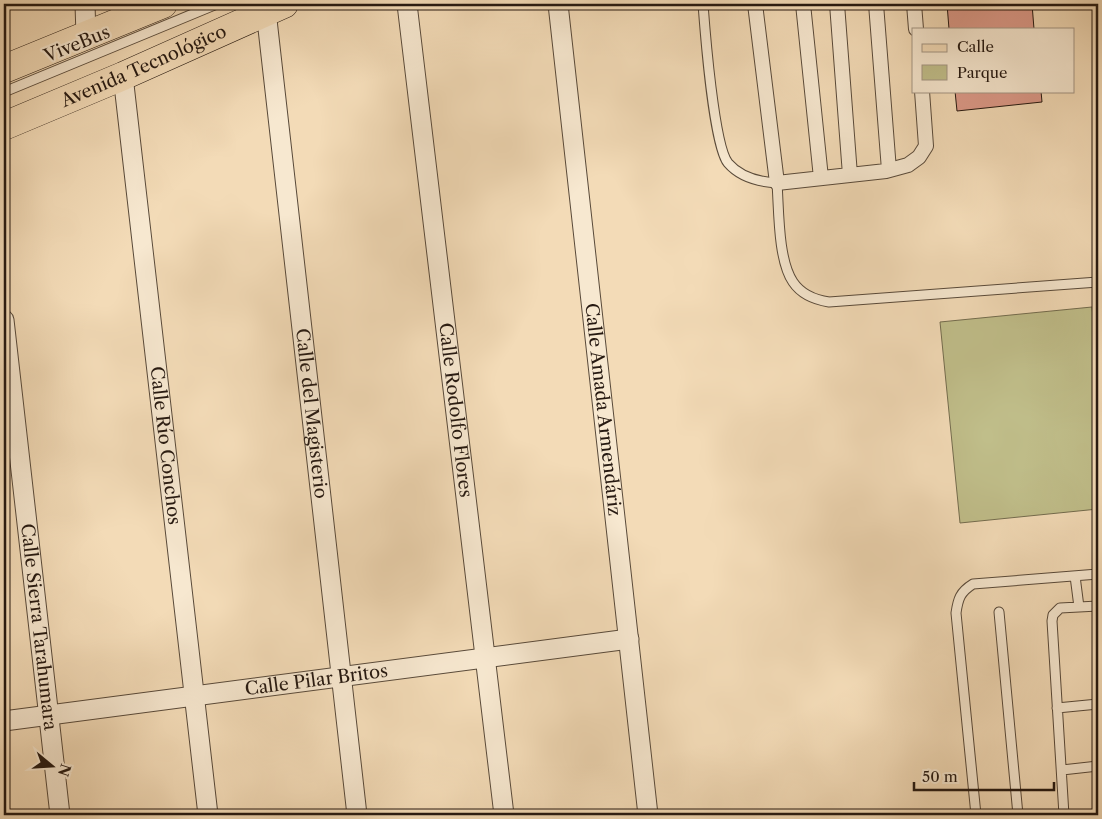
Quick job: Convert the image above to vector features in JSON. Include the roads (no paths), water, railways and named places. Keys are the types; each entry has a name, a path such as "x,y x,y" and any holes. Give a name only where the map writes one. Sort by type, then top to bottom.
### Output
{"main road":[{"path":"4,69 164,4"},
{"name":"Avenida Tecnológico","path":"4,126 123,76 275,7"}],"street":[{"path":"84,4 86,36"},
{"name":"Calle Rodolfo Flores","path":"407,4 504,815"},
{"name":"Calle Amada Armendáriz","path":"558,4 648,815"},
{"path":"754,4 777,184 850,176 908,165 919,157 926,146 922,92"},
{"path":"803,4 821,178"},
{"path":"838,4 850,176"},
{"path":"876,4 889,170"},
{"path":"914,4 916,28"},
{"name":"Calle del Magisterio","path":"275,7 357,815"},
{"name":"Calle Río Conchos","path":"123,76 208,815"},
{"name":"Calle Sierra Tarahumara","path":"4,320 60,815"},
{"name":"Calle Pilar Britos","path":"4,721 629,639"}],"lane":[{"name":"ViveBus","path":"4,92 217,4"},
{"path":"703,4 716,124 723,153 728,163 750,178 760,182 777,184 782,251 786,268 793,283 804,293 817,300 829,302 1098,282"},
{"path":"976,815 956,613 957,600 962,591 972,584 1098,574"},
{"path":"1075,576 1078,607"},
{"path":"1064,815 1053,615 1060,608 1098,606"},
{"path":"1000,612 1018,815"},
{"path":"1057,708 1098,704"},
{"path":"1062,770 1098,766"}]}
